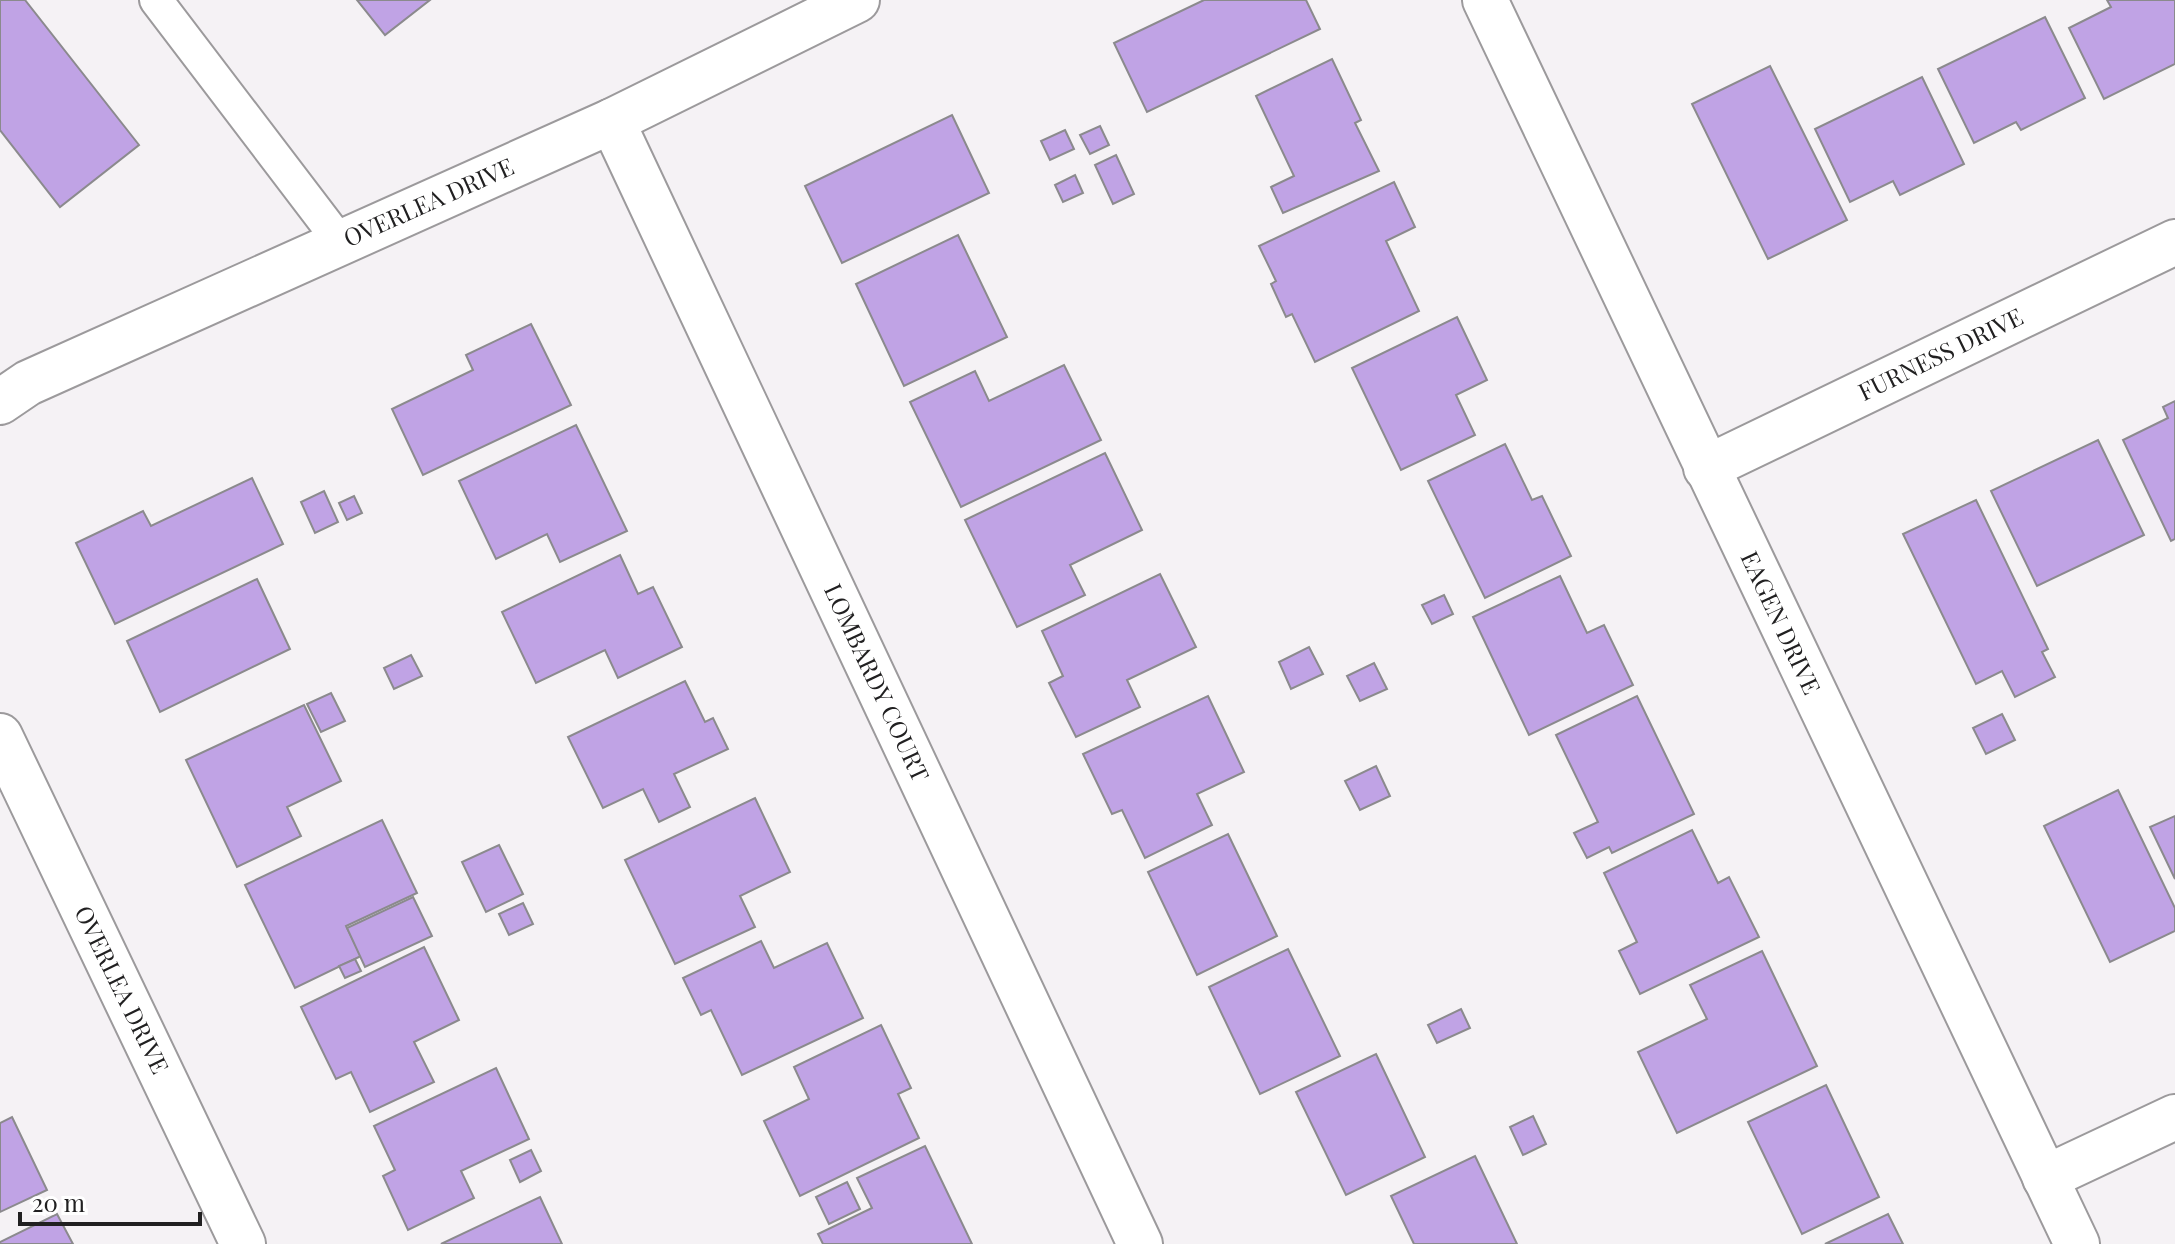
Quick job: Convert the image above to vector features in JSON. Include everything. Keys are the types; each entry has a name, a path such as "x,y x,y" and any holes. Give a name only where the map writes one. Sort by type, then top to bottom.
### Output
{"street":[{"name":"OVERLEA DRIVE","path":"0,402 28,383 612,121 857,0"},
{"name":"EAGEN DRIVE","path":"1485,0 2077,1244"},
{"name":"LOMBARDY COURT","path":"612,121 1140,1244"},
{"name":"FURNESS DRIVE","path":"1706,468 2175,242"},
{"name":"OVERLEA DRIVE","path":"0,736 243,1244"},
{"path":"2045,1178 2175,1117"}],"lane":[{"path":"156,0 341,243"}],"building":[{"path":"0,0 25,0 139,145 60,207 0,130"},
{"path":"357,0 430,0 385,35"},
{"path":"1204,0 1306,0 1320,29 1147,112 1114,43"},
{"path":"2107,0 2175,0 2175,64 2104,99 2069,28 2111,7"},
{"path":"2045,17 2085,98 2021,130 2016,122 1974,143 1938,69"},
{"path":"1332,59 1361,120 1355,123 1379,171 1283,213 1271,187 1294,176 1256,96"},
{"path":"1770,66 1847,220 1768,259 1692,104"},
{"path":"1922,77 1964,164 1900,195 1893,181 1850,202 1815,129"},
{"path":"952,115 989,193 842,263 805,186"},
{"path":"1100,126 1109,145 1090,154 1080,135"},
{"path":"1065,130 1074,149 1050,160 1041,141"},
{"path":"1116,155 1134,194 1113,204 1095,165"},
{"path":"1075,175 1083,193 1063,202 1055,185"},
{"path":"1394,182 1415,227 1386,241 1419,311 1315,362 1292,314 1286,317 1271,284 1276,281 1259,246"},
{"path":"958,235 1007,337 904,386 856,284"},
{"path":"1457,317 1487,380 1456,395 1475,435 1401,470 1352,368"},
{"path":"531,324 571,405 423,475 392,409 473,370 466,355"},
{"path":"1064,365 1101,440 961,507 910,402 975,371 989,401"},
{"path":"2175,401 2175,539 2171,541 2123,440 2168,418 2163,407"},
{"path":"576,425 627,531 560,562 547,534 496,559 459,481"},
{"path":"2098,440 2144,535 2037,586 1991,491"},
{"path":"1505,444 1532,500 1542,496 1571,556 1485,598 1428,481"},
{"path":"1105,453 1142,530 1070,565 1085,595 1017,627 965,520"},
{"path":"252,478 283,544 115,624 76,543 143,511 151,526"},
{"path":"324,491 338,522 315,533 301,502"},
{"path":"354,496 362,513 347,520 339,503"},
{"path":"1976,500 2048,649 2042,652 2055,677 2015,697 2002,671 1976,684 1903,534"},
{"path":"620,555 638,594 653,587 682,647 618,678 605,650 536,683 502,612"},
{"path":"1160,574 1196,647 1127,680 1140,707 1076,737 1049,683 1063,676 1042,631"},
{"path":"1560,576 1587,633 1604,625 1633,685 1529,735 1473,617"},
{"path":"257,579 290,649 160,712 127,641"},
{"path":"1444,595 1453,614 1432,624 1422,605"},
{"path":"1309,647 1323,674 1291,689 1279,662"},
{"path":"411,655 422,676 394,689 384,668"},
{"path":"1374,663 1387,689 1360,701 1347,676"},
{"path":"685,681 705,722 713,718 728,749 674,774 690,807 659,822 643,789 603,808 568,737"},
{"path":"331,693 345,721 321,732 307,704"},
{"path":"1208,696 1244,772 1197,794 1212,825 1145,858 1122,810 1112,814 1083,754"},
{"path":"1637,696 1694,814 1612,853 1609,847 1587,858 1574,833 1598,822 1556,735"},
{"path":"304,705 341,781 287,807 301,836 237,867 186,760"},
{"path":"2002,714 2015,740 1986,754 1973,728"},
{"path":"1376,766 1390,796 1360,810 1345,781"},
{"path":"2118,790 2175,908 2175,931 2110,962 2044,826"},
{"path":"755,798 790,872 740,896 755,927 675,964 625,860"},
{"path":"2175,816 2175,879 2150,827"},
{"path":"382,820 417,893 346,926 361,956 295,988 245,885"},
{"path":"1692,830 1718,883 1729,877 1759,937 1640,994 1619,951 1637,942 1604,873"},
{"path":"1228,834 1277,936 1197,975 1148,872"},
{"path":"499,845 523,894 486,912 462,862"},
{"path":"413,897 432,936 365,967 347,928"},
{"path":"523,903 533,924 509,935 499,914"},
{"path":"761,941 774,968 827,943 863,1018 742,1075 711,1010 701,1015 683,978"},
{"path":"424,947 459,1020 414,1042 434,1082 370,1112 351,1072 336,1079 301,1007"},
{"path":"1288,949 1340,1056 1260,1094 1209,987"},
{"path":"1762,951 1817,1066 1677,1133 1638,1052 1707,1019 1690,985"},
{"path":"355,959 361,971 345,978 339,966"},
{"path":"1461,1009 1470,1028 1437,1043 1428,1025"},
{"path":"881,1025 911,1088 898,1094 919,1138 800,1196 764,1121 809,1099 794,1067"},
{"path":"1376,1054 1425,1157 1346,1195 1296,1092"},
{"path":"496,1068 529,1139 461,1171 474,1198 408,1230 383,1176 395,1170 374,1126"},
{"path":"1826,1085 1879,1197 1802,1234 1748,1122"},
{"path":"1533,1116 1546,1144 1523,1155 1510,1127"},
{"path":"12,1117 47,1190 0,1212 0,1123"},
{"path":"925,1146 972,1244 823,1244 818,1234 872,1208 857,1178"},
{"path":"531,1150 541,1171 520,1182 510,1160"},
{"path":"1475,1156 1517,1244 1414,1244 1391,1196"},
{"path":"847,1182 860,1209 829,1224 816,1197"},
{"path":"540,1197 562,1244 441,1244"},
{"path":"57,1214 73,1244 0,1244 0,1242"},
{"path":"1888,1214 1903,1244 1825,1244"}]}
